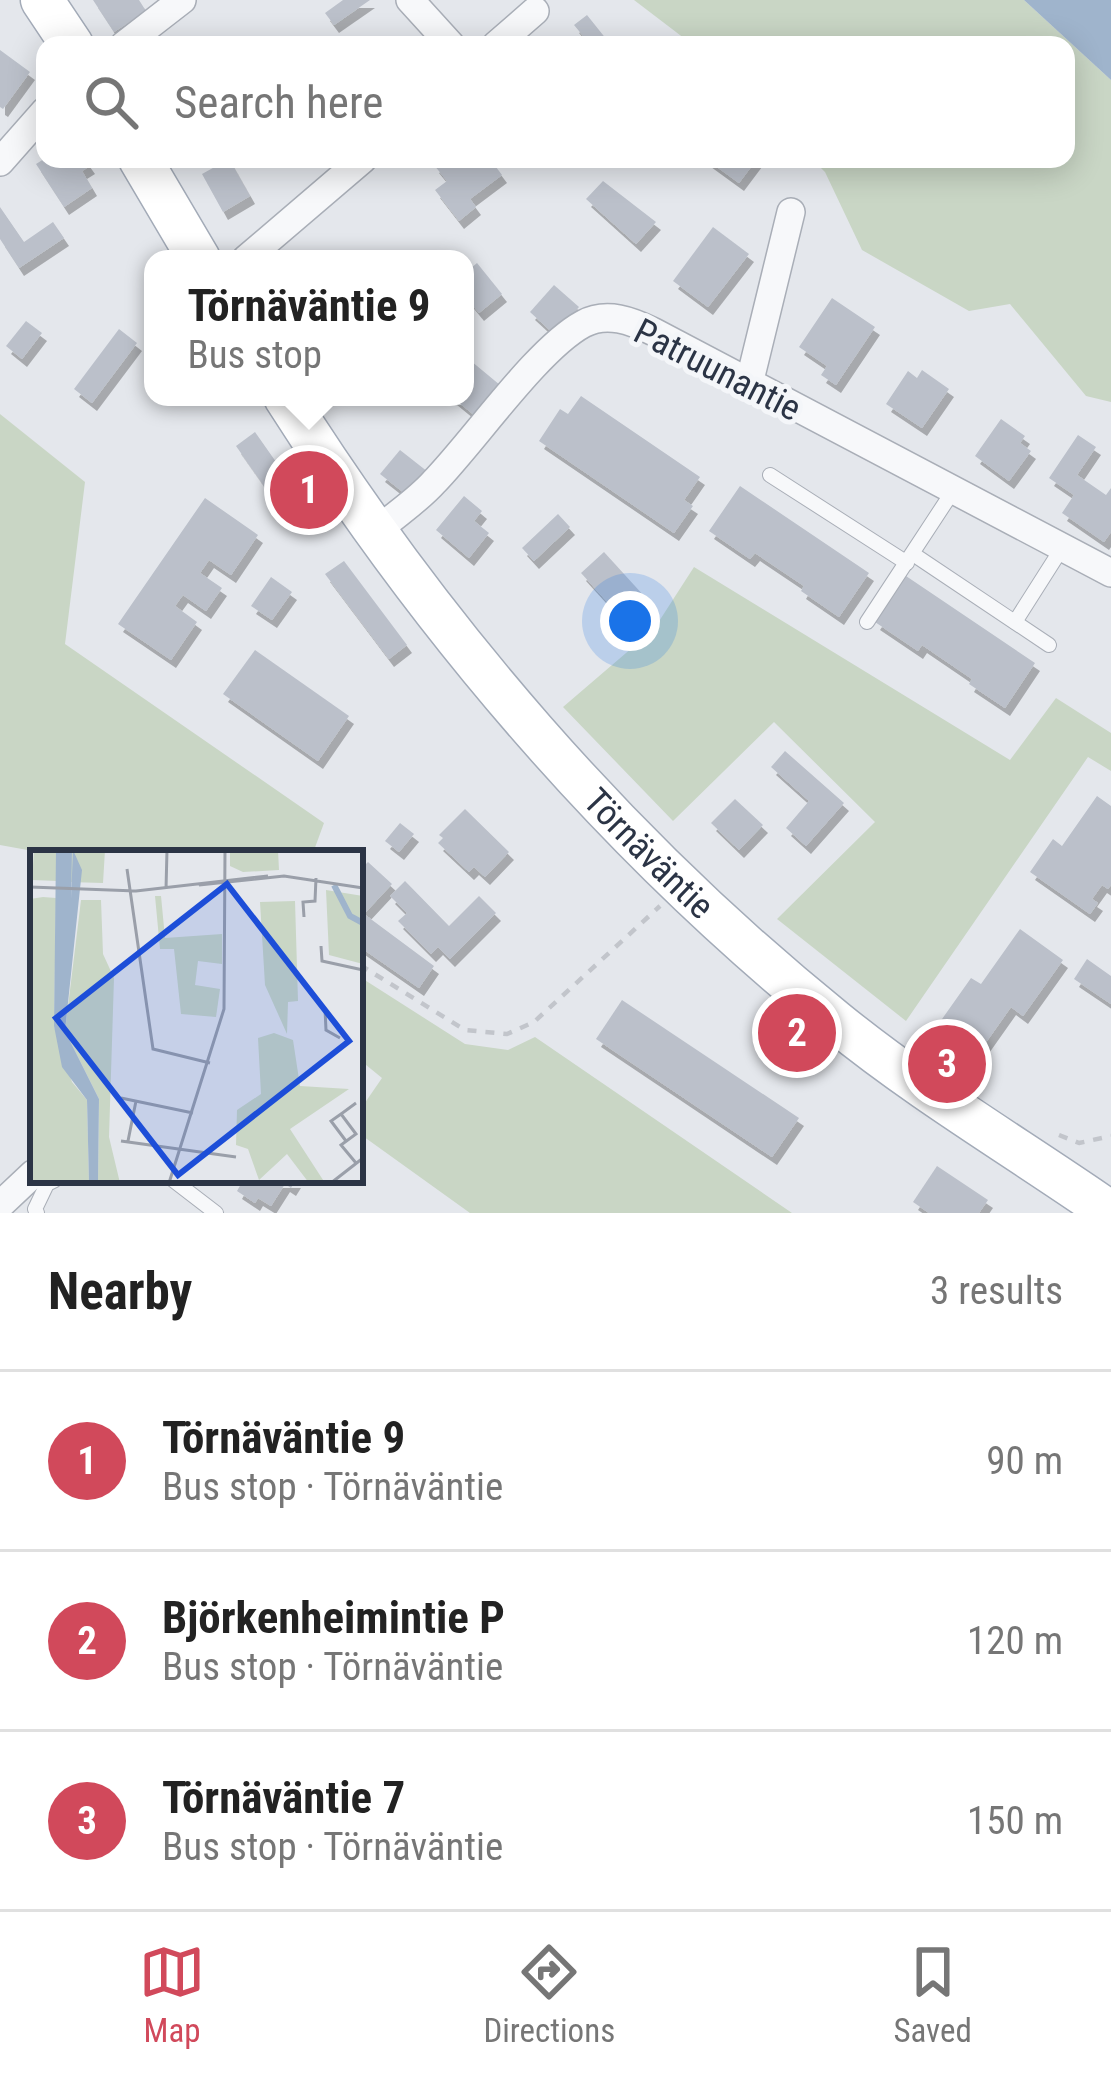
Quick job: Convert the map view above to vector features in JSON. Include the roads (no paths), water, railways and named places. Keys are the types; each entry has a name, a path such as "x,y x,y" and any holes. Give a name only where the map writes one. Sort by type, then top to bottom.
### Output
{"main road":[{"path":"42,0 66,36"},
{"path":"145,168 194,250"},
{"name":"Törnäväntie","path":"291,406 463,646 557,757 681,884 835,1022 926,1091 1111,1213"}],"street":[{"path":"136,36 182,0"},
{"path":"410,0 443,36"},
{"path":"506,36 535,11"},
{"path":"0,162 36,121"},
{"path":"257,250 352,168"},
{"path":"749,385 791,212"},
{"name":"Patruunantie","path":"377,531 434,484 546,356 582,324 606,316 635,323 1111,573"},
{"path":"0,1205 38,1183"}],"lane":[{"path":"770,475 1049,645"},
{"path":"867,622 953,491"},
{"path":"1016,622 1062,548"},
{"path":"37,1213 44,1183"},
{"path":"176,1183 216,1213"}],"water":[{"path":"1024,0 1111,0 1111,80 1075,47 1075,36 1063,36"}],"place":[{"name":"Törnäväntie 9","path":"309,490"},
{"name":"Björkenheimintie P","path":"797,1033"},
{"name":"Törnäväntie 7","path":"947,1064"}]}
